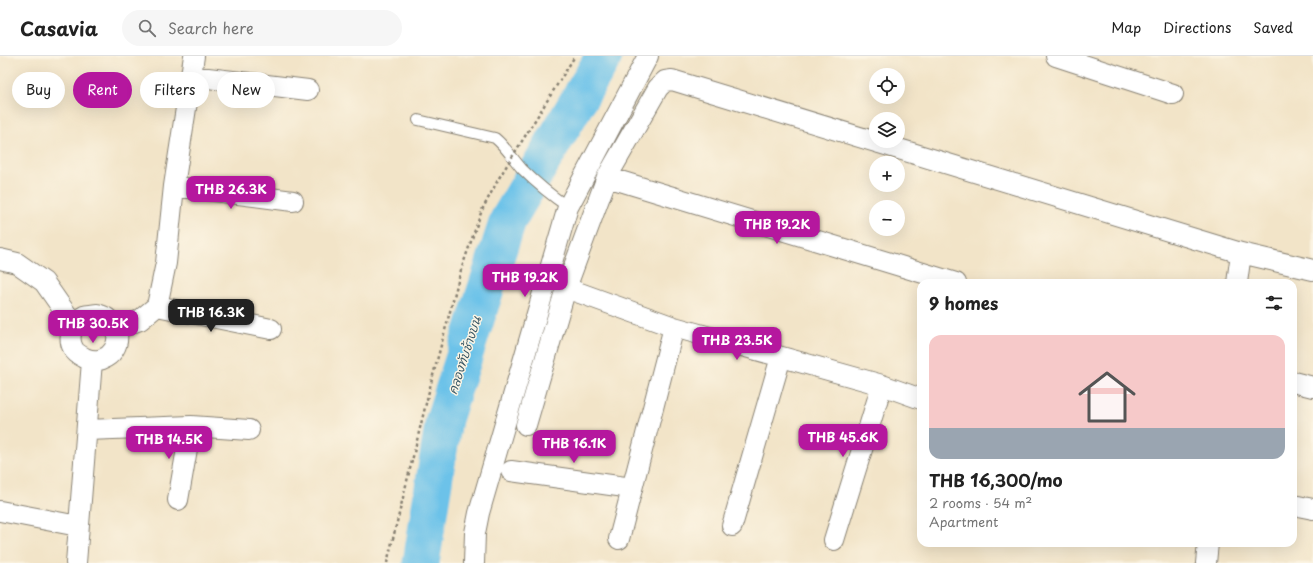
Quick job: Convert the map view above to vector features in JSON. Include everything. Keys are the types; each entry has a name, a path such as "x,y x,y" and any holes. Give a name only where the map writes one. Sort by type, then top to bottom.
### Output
{"street":[{"path":"192,72 194,56"},
{"path":"474,563 475,533 479,513 561,202 648,56"},
{"path":"1056,56 1173,94"},
{"path":"209,78 308,90"},
{"path":"526,425 566,288 607,177 658,88 665,81 672,80 1241,253 1313,270"},
{"path":"116,329 140,320 157,306 166,263 174,186 186,108"},
{"path":"607,177 943,279"},
{"path":"174,186 293,201"},
{"path":"1238,279 1241,253"},
{"path":"0,259 17,263 44,282 74,325"},
{"path":"566,288 674,327 882,385 917,398"},
{"path":"157,306 271,329"},
{"path":"97,314 107,318 116,329 118,340 113,352 104,358 92,361 79,355 73,348 71,336 74,325 83,317 97,314"},
{"path":"619,539 674,327"},
{"path":"732,526 781,357"},
{"path":"76,563 92,361"},
{"path":"1297,383 1313,387"},
{"path":"834,540 882,385"},
{"path":"87,430 191,426 249,430"},
{"path":"178,500 191,426"},
{"path":"511,471 632,488"},
{"path":"1297,506 1313,509"},
{"path":"0,511 78,526"},
{"path":"1206,563 1208,547"}],"lane":[{"path":"418,120 495,138 504,146 521,168 561,202"}],"path":[{"path":"387,563 431,383 461,270 482,210 499,178 575,56"}],"waterway":[{"name":"คลองทับช้างบน","path":"421,563 444,419 508,220 604,56"}]}
